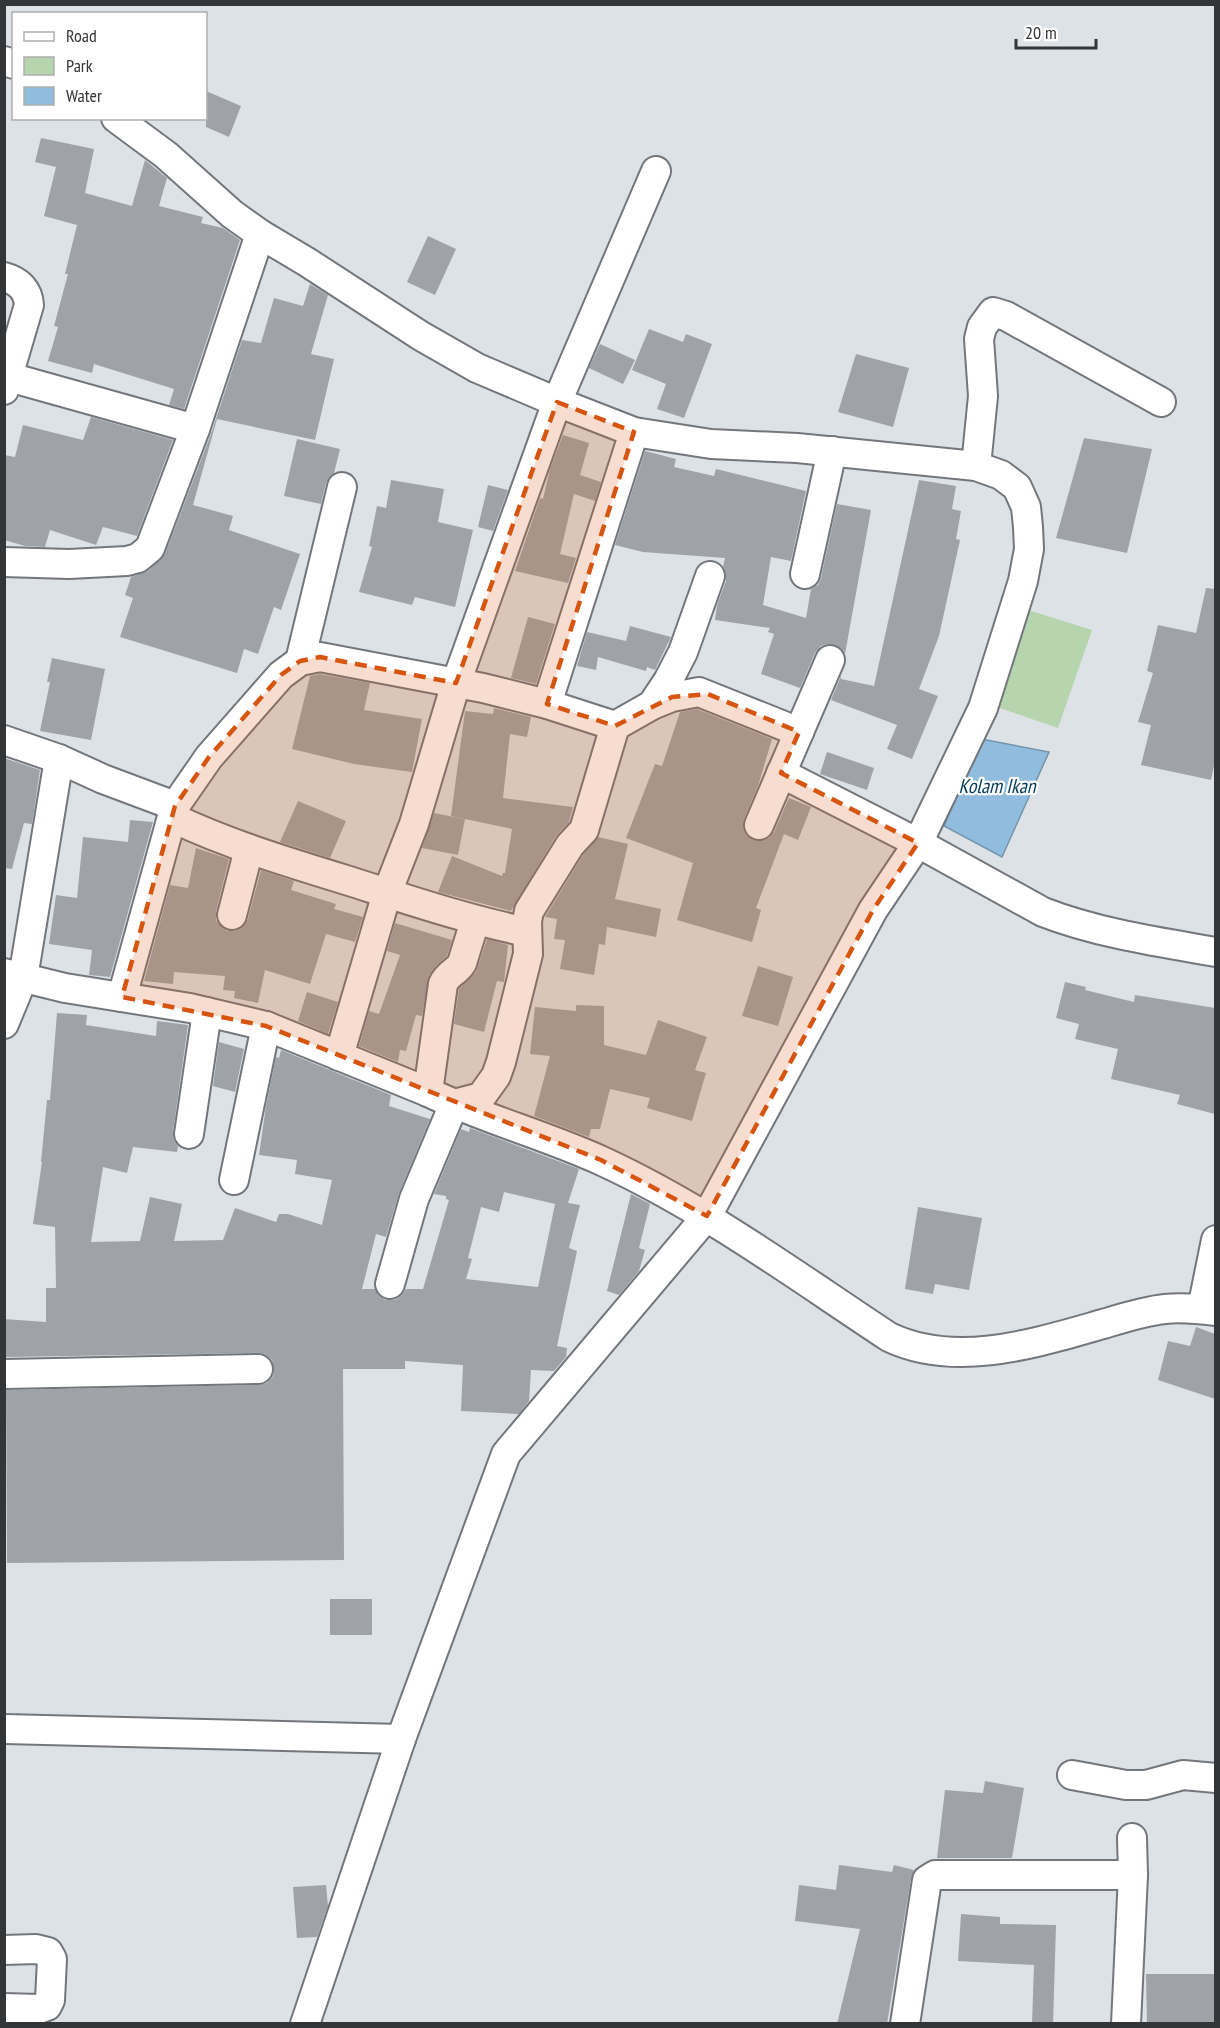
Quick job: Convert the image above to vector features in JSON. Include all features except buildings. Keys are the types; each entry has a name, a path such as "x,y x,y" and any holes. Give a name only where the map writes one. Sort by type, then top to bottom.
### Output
{"street":[{"path":"119,120 166,155 232,214 260,234 421,336 477,368 634,432 711,444 832,451 976,466 1001,475 1017,487 1026,507 1029,549 1023,581 983,708 918,843 873,910 707,1216 506,1454 401,1738 305,2024"},
{"path":"339,1056 387,893 414,824 456,683 557,402 656,171"},
{"path":"4,562 69,564 127,561 138,558 150,548 195,429 260,234"},
{"path":"4,277 13,279 23,288 28,296 29,305 7,383 195,429"},
{"path":"976,466 983,396 979,339 982,327 993,312 1006,316 1161,402"},
{"path":"547,704 634,432"},
{"path":"805,574 832,451"},
{"path":"300,661 342,487"},
{"path":"652,705 683,652 710,576"},
{"path":"122,997 174,812 209,757 280,675 300,661 320,657 456,683 547,704 615,726"},
{"path":"759,825 830,660"},
{"path":"454,1104 481,1097 496,1076 528,954 529,911 570,845 584,831 615,726 652,705 672,697 699,692 799,732"},
{"path":"4,740 59,759 174,812 200,831 249,849 475,921 527,932"},
{"path":"4,1024 59,759"},
{"path":"782,773 918,843 1043,912 1063,920 1163,943 1215,952"},
{"path":"232,915 249,849"},
{"path":"428,1092 443,984 447,976 459,968 462,963 475,921"},
{"path":"14,976 65,988 207,1012 266,1026 454,1104 601,1160 707,1216 889,1337 915,1348 931,1351 1016,1346 1165,1309 1209,1310 1215,1240"},
{"path":"189,1134 207,1012"},
{"path":"234,1180 266,1026"},
{"path":"390,1284 414,1199 454,1104"},
{"path":"4,1374 258,1369"},
{"path":"4,1729 401,1738"},
{"path":"1072,1775 1126,1785 1146,1785 1183,1775 1215,1779"},
{"path":"1126,2024 1133,1875 1132,1838"},
{"path":"904,2024 927,1880 935,1875 1133,1875"},
{"path":"4,1950 36,1949 48,1952 52,1959 50,2000 47,2006 39,2009 4,2008"}],"highlighted area":[{"path":"557,402 634,432 547,704 615,726 672,697 708,694 799,732 781,773 918,843 873,910 707,1216 601,1160 266,1026 122,997 175,806 209,757 281,675 300,661 320,657 456,683"}],"green space":[{"path":"1028,610 1092,630 1058,728 991,705"}],"water":[{"name":"Kolam Ikan","path":"981,739 1049,752 1002,857 944,826"}]}
